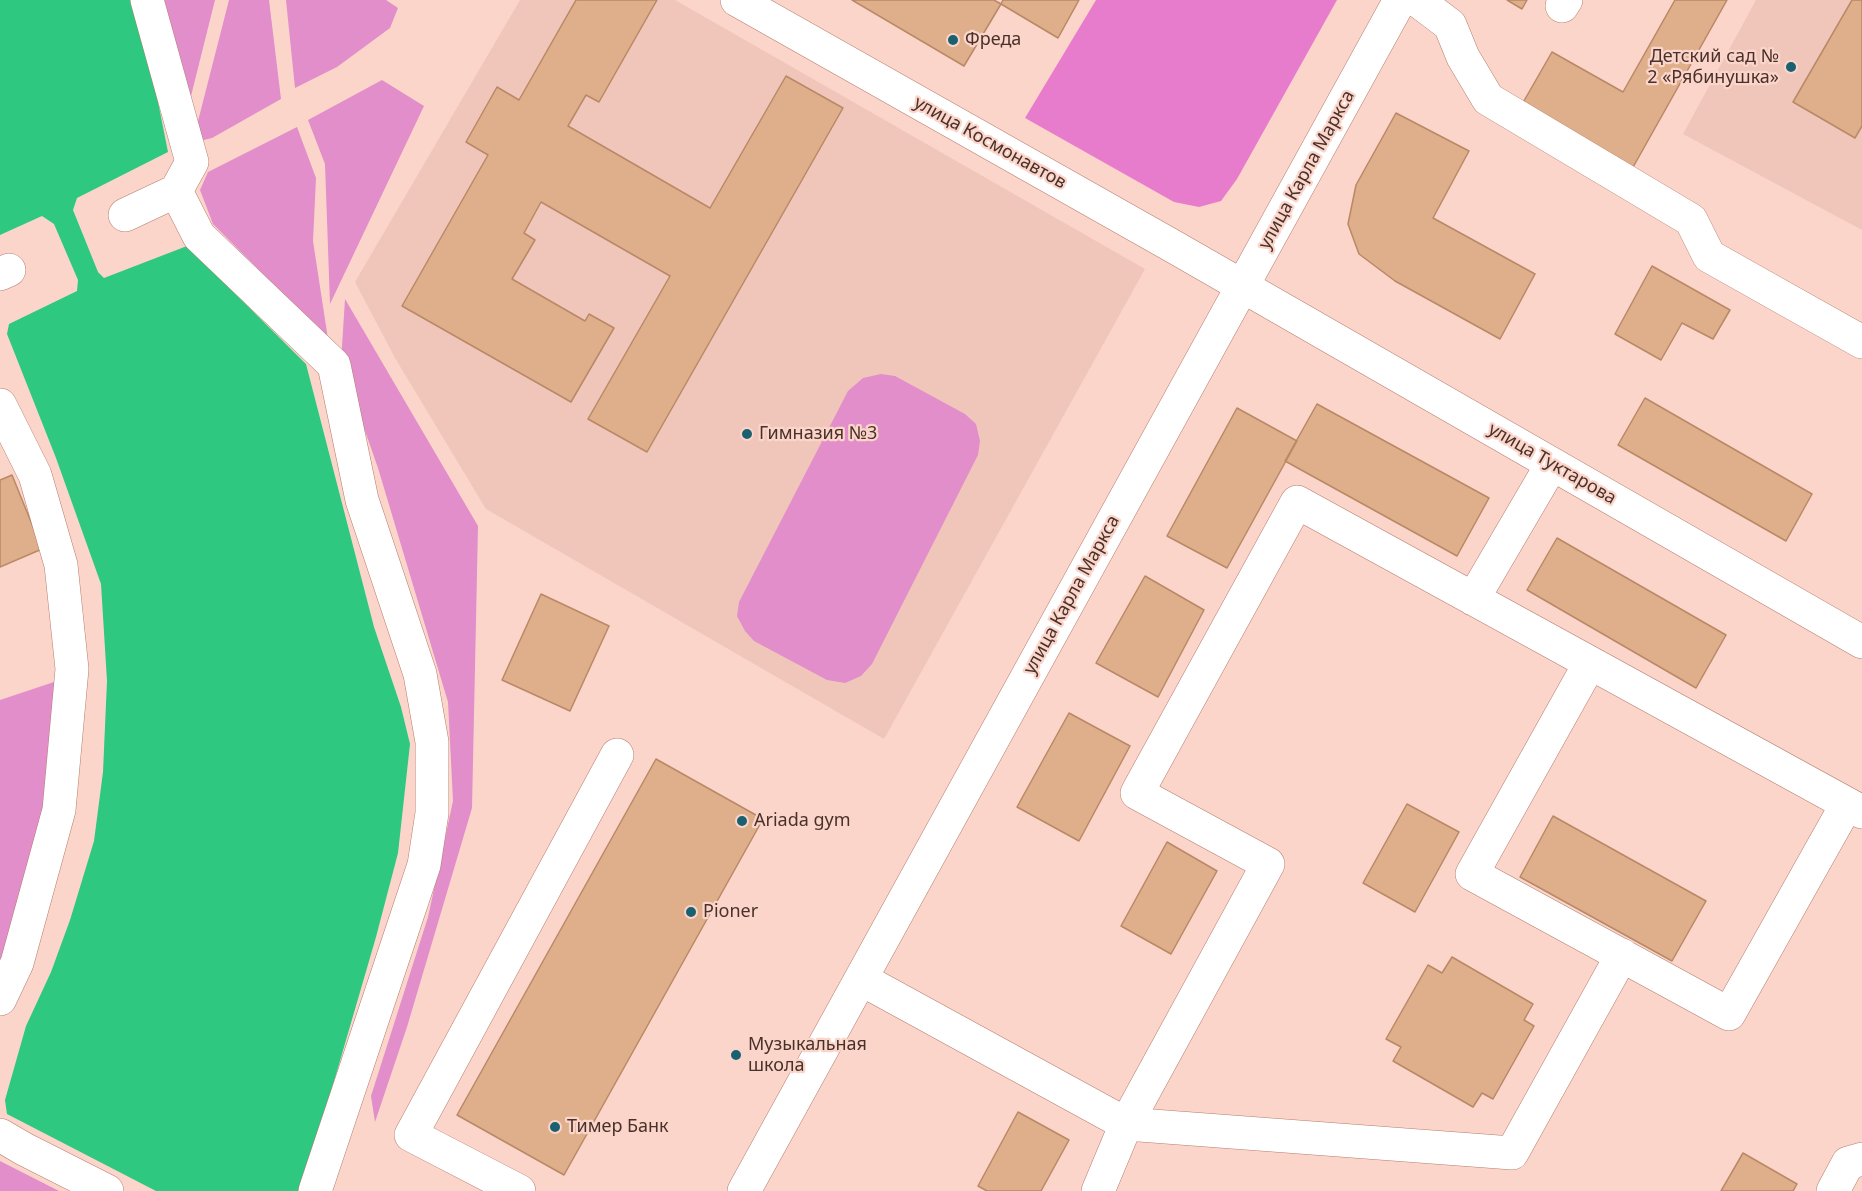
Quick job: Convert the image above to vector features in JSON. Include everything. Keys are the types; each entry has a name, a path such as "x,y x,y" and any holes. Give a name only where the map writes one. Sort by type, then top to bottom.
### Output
{"street":[{"path":"125,215 176,191 192,162 147,0"},
{"name":"улица Космонавтов","path":"737,0 1242,286"},
{"name":"улица Карла Маркса","path":"744,1191 1400,0"},
{"path":"1417,0 1450,25 1463,57 1488,99 1691,220 1709,256 1862,342"},
{"path":"176,191 199,236 334,364 362,500 420,674 432,742 432,813 424,865 315,1191"},
{"name":"улица Туктарова","path":"1242,286 1862,642"},
{"path":"0,405 35,475 61,565 72,669 59,810 17,963 0,999"},
{"path":"1473,599 1552,464"},
{"path":"1098,1191 1125,1124 1268,864 1137,793 1297,502 1855,808 1729,1014 1472,874 1590,663"},
{"path":"519,1191 411,1135 617,755"},
{"path":"861,979 1125,1124 1512,1153 1622,955"},
{"path":"0,1135 107,1191"},
{"path":"1833,1191 1848,1163 1862,1159"}],"shaded area":[{"path":"0,0 133,0 155,87 168,152 77,198 73,210 98,272 104,278 187,246 306,364 374,627 401,707 410,744 398,853 321,1126 298,1191 156,1191 7,1114 5,1100 26,1026 51,972 70,920 94,841 103,772 107,681 101,584 56,458 7,334 9,324 77,291 78,280 54,224 42,216 0,235"},
{"path":"156,0 215,0 187,112"},
{"path":"229,0 269,0 281,99 212,138 204,140 197,134 197,125"},
{"path":"286,0 386,0 398,8 390,28 337,67 295,88"},
{"name":"Гимназия №3","path":"520,0 675,0 1145,269 884,739 486,509 395,358 355,282"},
{"path":"1096,0 1337,0 1237,179 1221,201 1199,207 1174,202 1025,118"},
{"name":"Детский сад № 2 «Рябинушка»","path":"1756,0 1862,0 1862,230 1683,134"},
{"path":"382,80 424,106 330,304 325,164 308,120"},
{"path":"297,127 316,178 313,241 328,339 213,224 200,190 208,172"},
{"path":"345,299 478,526 472,808 407,1027 375,1122 371,1096 428,917 453,801 448,702 378,468 341,362"},
{"path":"881,374 895,376 965,414 976,424 980,441 978,455 872,664 861,676 845,683 827,680 754,641 745,631 737,616 739,602 848,391 863,378"},
{"path":"57,681 50,807 0,975 0,700"},
{"path":"0,1161 59,1191 0,1191"}],"building":[{"path":"576,0 657,0 599,102 586,95 568,126 710,208 786,76 843,108 647,452 588,419 670,276 541,202 524,233 535,240 512,279 585,321 589,314 614,328 571,402 402,306 488,155 466,142 497,87 519,100"},
{"path":"852,0 994,0 1001,4 964,66"},
{"path":"1003,0 1079,0 1058,38 1001,4"},
{"path":"1507,0 1527,0 1522,9"},
{"path":"1675,0 1727,0 1632,169 1521,106 1552,52 1623,92"},
{"path":"1852,0 1862,0 1862,126 1855,138 1793,102"},
{"path":"1396,113 1469,151 1433,218 1535,274 1500,339 1395,281 1359,254 1348,224 1356,185"},
{"path":"1652,266 1730,310 1713,339 1682,323 1661,360 1615,334"},
{"path":"1645,398 1812,494 1786,541 1618,445"},
{"path":"1317,404 1489,498 1457,556 1285,461"},
{"path":"1237,408 1297,441 1227,568 1167,536"},
{"path":"12,475 42,549 0,567 0,480"},
{"path":"1557,538 1726,635 1696,688 1527,590"},
{"path":"1145,576 1204,610 1158,697 1096,663"},
{"path":"541,594 609,626 570,711 502,680"},
{"path":"1069,713 1130,746 1079,841 1017,807"},
{"path":"656,759 763,819 564,1175 457,1115"},
{"path":"1407,804 1459,832 1415,912 1363,883"},
{"path":"1553,816 1706,901 1672,961 1520,877"},
{"path":"1167,842 1217,871 1171,954 1121,926"},
{"path":"1452,957 1533,1004 1524,1020 1534,1026 1493,1099 1482,1093 1473,1107 1393,1061 1401,1047 1386,1039 1428,965 1442,973"},
{"path":"1018,1112 1069,1140 1041,1191 987,1191 978,1186"},
{"path":"1743,1153 1797,1184 1793,1191 1721,1191"}],"place":[{"name":"Фреда","path":"953,40"},
{"name":"Детский сад № 2 «Рябинушка»","path":"1791,67"},
{"name":"Гимназия №3","path":"747,434"},
{"name":"Ariada gym","path":"742,821"},
{"name":"Pioner","path":"691,912"},
{"name":"Музыкальная школа","path":"736,1055"},
{"name":"Тимер Банк","path":"555,1127"}]}
